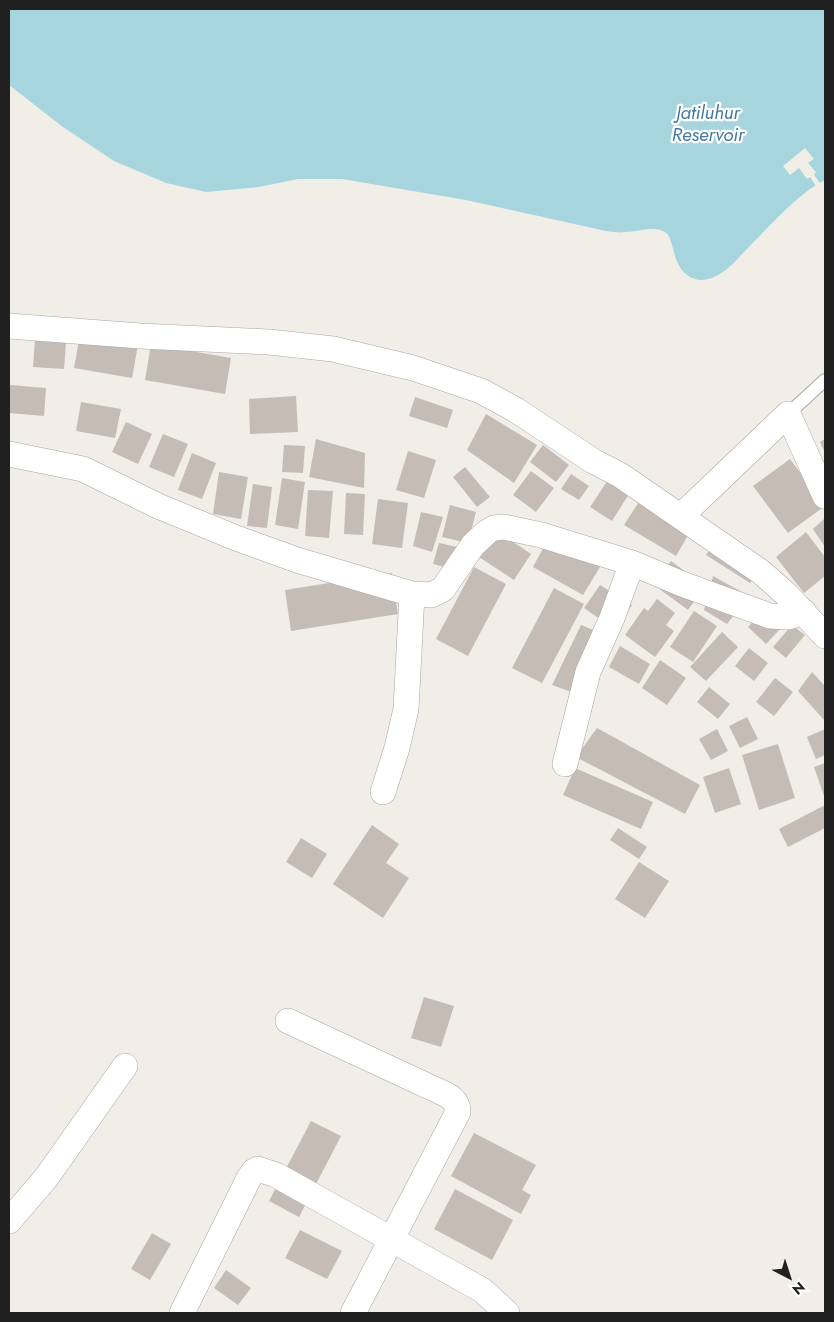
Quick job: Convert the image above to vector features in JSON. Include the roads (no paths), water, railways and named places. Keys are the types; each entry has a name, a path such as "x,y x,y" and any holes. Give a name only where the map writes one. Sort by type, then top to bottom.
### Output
{"street":[{"path":"9,326 140,336 287,344 333,349 412,368 481,391 516,410 593,461 620,475 761,572 787,595 825,636"},
{"path":"681,516 788,414 825,496"},
{"path":"9,454 83,469 127,492 236,538 297,560 412,594 431,594 442,589 473,545 494,528 504,527 541,535 632,563 682,584 770,616 789,617 804,612"},
{"path":"565,764 588,672 612,618 632,563"},
{"path":"383,792 397,748 406,709 412,594"},
{"path":"288,1021 447,1095 452,1098 458,1107 458,1112 353,1313"},
{"path":"9,1221 46,1178 125,1066"},
{"path":"182,1313 248,1178 258,1169 276,1176 482,1290 507,1313"}],"lane":[{"path":"788,414 825,380"}],"water":[{"name":"Jatiluhur Reservoir","path":"9,9 825,9 825,180 794,202 726,270 702,280 687,275 681,269 670,239 663,231 658,230 606,231 466,200 342,179 298,179 259,187 206,192 166,183 114,161 63,127 9,85"}]}
